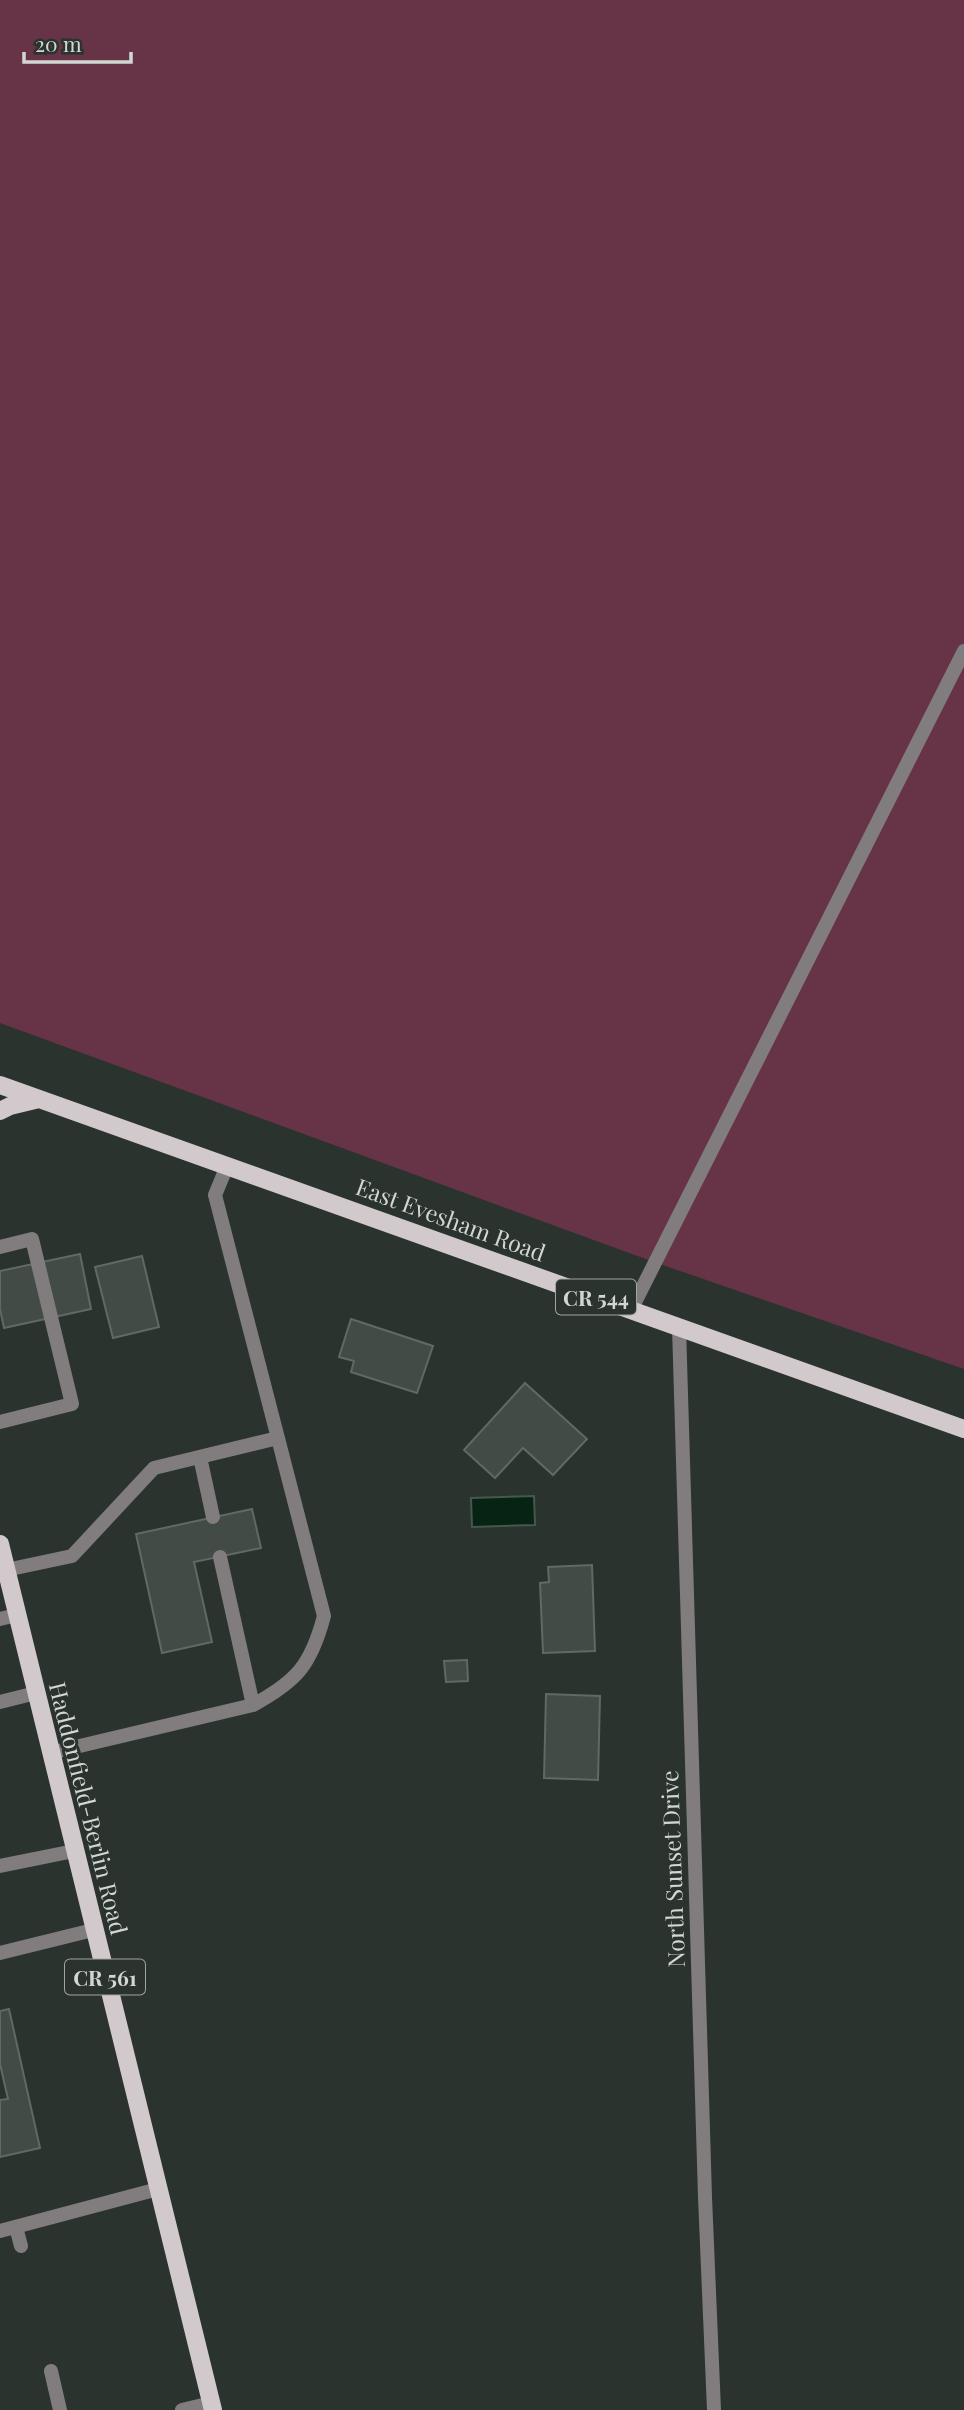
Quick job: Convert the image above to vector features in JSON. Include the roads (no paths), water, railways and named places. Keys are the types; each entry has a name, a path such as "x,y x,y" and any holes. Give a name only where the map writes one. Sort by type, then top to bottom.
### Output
{"main road":[{"name":"East Evesham Road","path":"0,1085 964,1429"},
{"path":"0,1111 36,1098 42,1100"},
{"name":"Haddonfield-Berlin Road","path":"0,1544 6,1570 8,1617 36,1693 212,2407"}],"street":[{"path":"631,1310 964,651"},
{"path":"50,1754 253,1705 279,1691 301,1671 316,1645 324,1616 215,1195 227,1166"},
{"path":"0,1247 32,1239 72,1404 0,1422"},
{"name":"North Sunset Drive","path":"678,1326 714,2410"},
{"path":"6,1570 72,1556 154,1468 278,1438"},
{"path":"200,1457 213,1517"},
{"path":"220,1557 253,1705"},
{"path":"0,1702 36,1693"},
{"path":"0,1866 74,1850"},
{"path":"0,1953 93,1930"},
{"path":"0,2231 158,2189"},
{"path":"16,2227 21,2246"},
{"path":"51,2371 61,2410"},
{"path":"182,2410 212,2407"}]}
